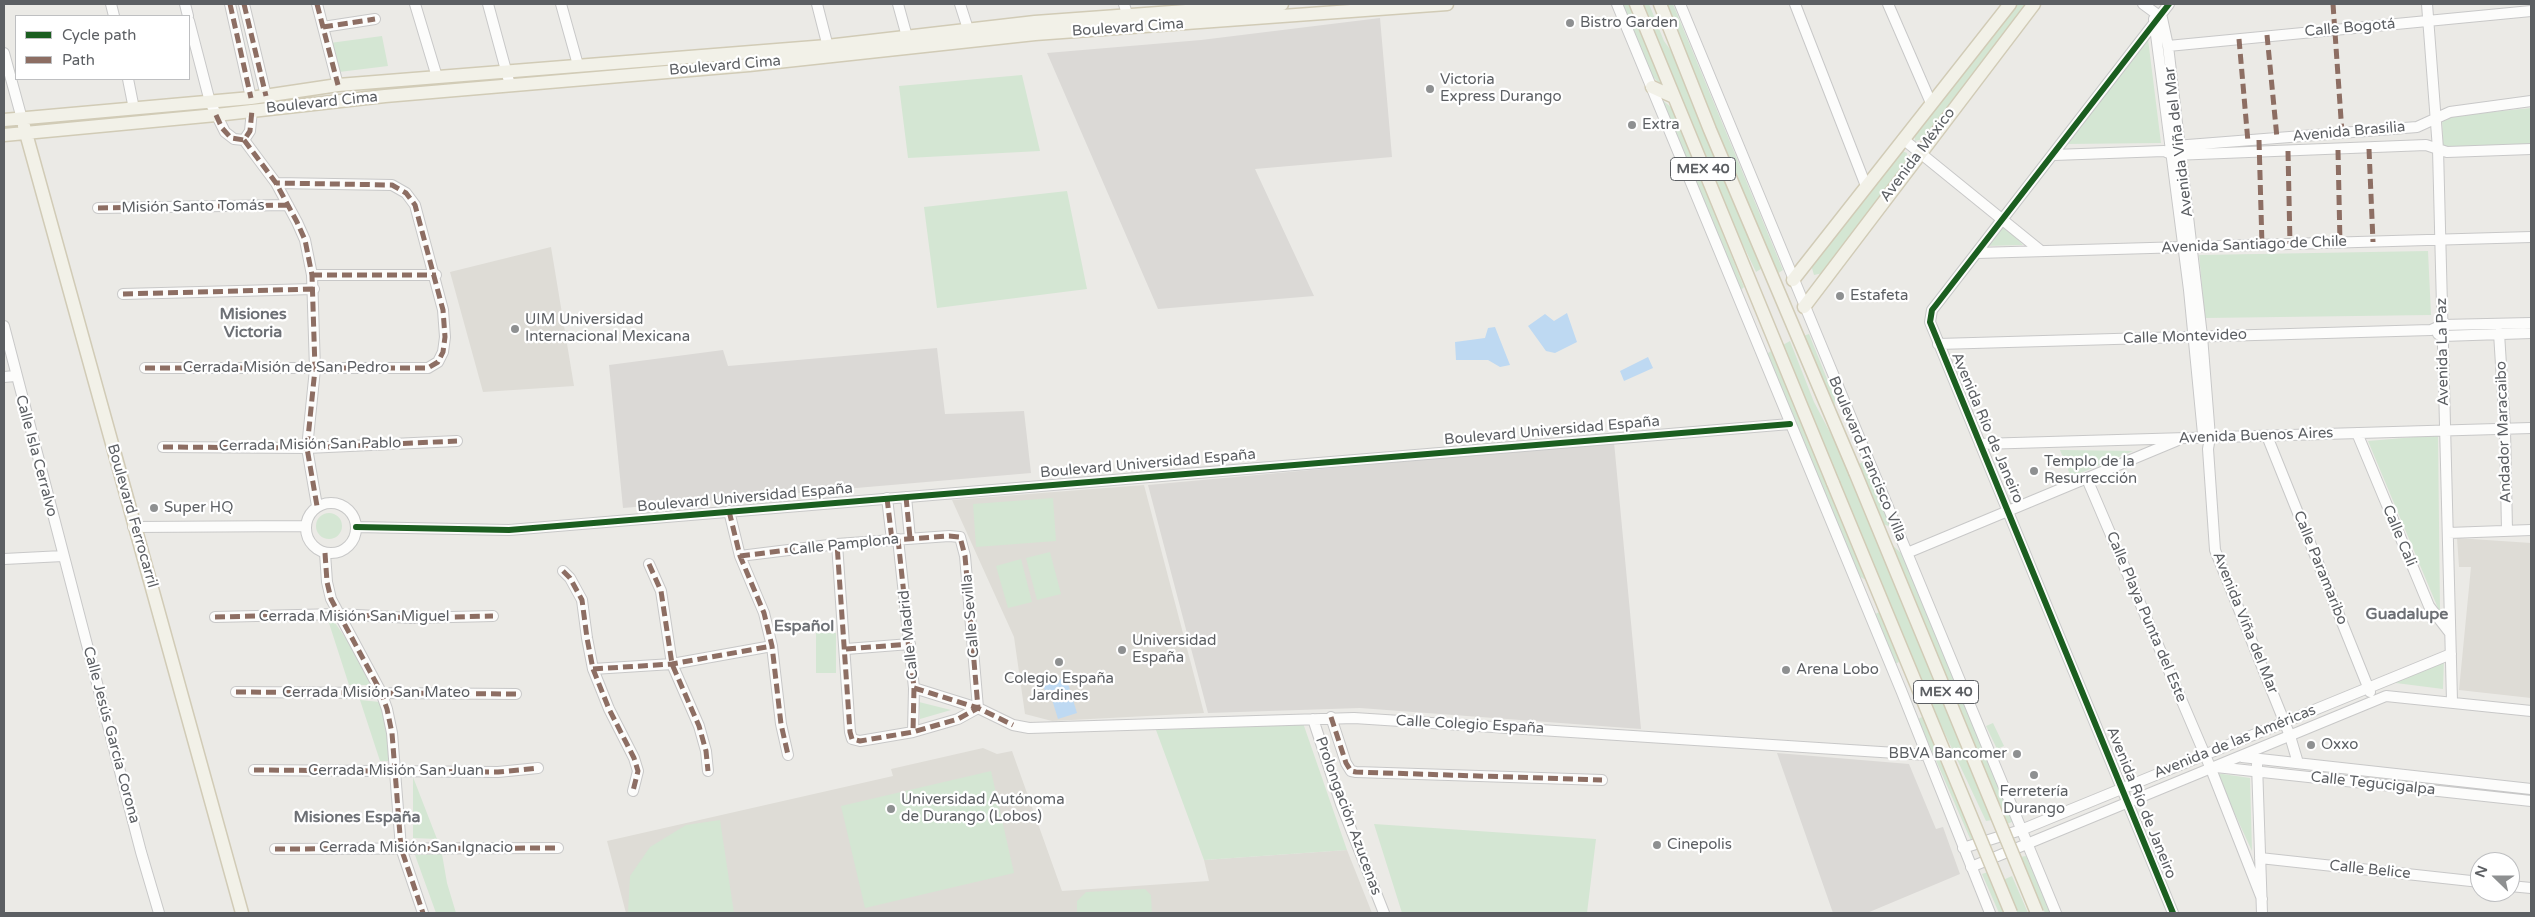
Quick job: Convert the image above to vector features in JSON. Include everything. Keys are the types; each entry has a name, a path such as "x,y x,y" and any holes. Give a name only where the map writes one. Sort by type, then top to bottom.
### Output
{"main road":[{"name":"Boulevard Cima","path":"909,42 968,29 1126,10 1282,4"},
{"name":"Boulevard Cima","path":"4,120 210,102 252,104 341,100 510,85 909,42 1132,29 1447,4"},
{"name":"MEX 40","path":"1636,4 2011,913"},
{"name":"Boulevard Francisco Villa","path":"1660,4 1710,130 1855,472 2037,913"},
{"name":"Avenida México","path":"1793,280 2010,4"},
{"name":"Avenida México","path":"1804,307 1919,152 2034,4"},
{"name":"Boulevard Cima","path":"4,135 216,115 252,104 266,96 338,85 578,65 748,58"},
{"path":"338,85 341,100"},
{"path":"1652,87 1674,97"},
{"name":"Boulevard Ferrocarril","path":"22,119 133,527 150,579 242,913"}],"street":[{"path":"230,4 252,104 250,130 244,140"},
{"path":"244,4 266,96"},
{"path":"317,4 338,85"},
{"path":"416,4 437,77"},
{"path":"488,4 510,85"},
{"path":"561,4 578,65"},
{"path":"817,4 829,51"},
{"path":"898,4 909,42"},
{"path":"960,4 968,29"},
{"path":"1617,4 1927,755 1990,913"},
{"name":"Boulevard Francisco Villa","path":"1680,4 2056,913"},
{"path":"1795,4 1866,186"},
{"path":"1888,4 1931,103"},
{"path":"2143,4 2156,16"},
{"name":"Avenida Río de Janeiro","path":"2169,4 2156,16 2054,155 1932,310 1930,322 2173,913"},
{"name":"Avenida La Paz","path":"2427,4 2438,149 2452,701"},
{"path":"1185,7 1190,24"},
{"path":"1126,10 1132,29"},
{"name":"Calle Bogotá","path":"2168,46 2531,11"},
{"name":"Avenida Viña del Mar","path":"2156,16 2164,22 2168,46 2174,151"},
{"name":"Avenida Viña del Mar","path":"2156,16 2188,247 2198,337 2216,556 2290,736 2298,763"},
{"path":"323,26 375,19"},
{"path":"190,25 210,102 222,128 231,138 244,140 276,183 303,234 314,289 315,369 307,448 318,506"},
{"path":"4,53 22,119"},
{"path":"128,80 134,109"},
{"name":"Avenida Brasilia","path":"2174,151 2417,126 2431,122 2436,117 2450,112 2531,101"},
{"path":"1903,139 2041,251"},
{"name":"Avenida Brasilia","path":"2054,155 2426,145 2447,152 2531,149"},
{"path":"276,183 398,186 406,192 415,205 436,275 312,275"},
{"name":"Misión Santo Tomás","path":"98,208 288,205"},
{"name":"Avenida Santiago de Chile","path":"1976,253 2531,237"},
{"name":"Cerrada Misión de San Pedro","path":"145,368 428,368 441,357 445,337 443,310 436,275"},
{"path":"123,294 314,289"},
{"name":"Calle Montevideo","path":"1938,344 2431,330 2442,324 2531,323"},
{"name":"Calle Isla Cerralvo","path":"4,326 15,376 63,556"},
{"name":"Calle Montevideo","path":"2431,330 2443,336 2531,332"},
{"name":"Andador Maracaibo","path":"2499,333 2506,429 2507,531"},
{"path":"4,377 15,376"},
{"name":"Boulevard Universidad España","path":"356,527 509,530 1790,424"},
{"name":"Avenida Buenos Aires","path":"1980,444 2531,428"},
{"name":"Calle Cali","path":"2357,433 2429,606 2450,633"},
{"name":"Calle Paramaribo","path":"2267,436 2373,701"},
{"path":"1907,553 2009,512 2182,438"},
{"name":"Cerrada Misión San Pablo","path":"163,447 307,448 457,441"},
{"name":"Calle Playa Punta del Este","path":"2087,479 2204,755 2213,768 2262,898"},
{"path":"906,497 910,538"},
{"name":"Calle Madrid","path":"887,498 910,644 914,688 913,732"},
{"path":"331,502 346,506 352,512 356,527 350,544 335,553 325,553 310,543 305,526 310,514 318,506 331,502"},
{"path":"729,512 740,556 764,613 772,646 781,724 788,755"},
{"path":"133,527 305,526"},
{"path":"2448,533 2531,530"},
{"name":"Calle Pamplona","path":"740,556 837,544 949,536"},
{"name":"Calle Sevilla","path":"949,536 962,539 965,556 978,708"},
{"path":"837,544 852,739 860,741 913,732 958,719 978,708"},
{"path":"325,553 327,582 339,614 381,692 392,733 401,848 423,913"},
{"path":"4,559 63,556"},
{"name":"Calle Jesús García Corona","path":"63,556 159,913"},
{"path":"649,564 661,591 672,664 699,726 706,751 708,771"},
{"path":"563,571 574,585 582,600 587,638 594,668 608,710 634,758 638,771 633,791"},
{"name":"Cerrada Misión San Miguel","path":"215,617 339,614 410,618 493,616"},
{"path":"846,648 910,644"},
{"path":"594,668 672,664 772,646"},
{"name":"Avenida de las Américas","path":"1963,848 2022,830 2450,654"},
{"path":"914,688 978,708"},
{"name":"Cerrada Misión San Mateo","path":"236,692 516,694"},
{"name":"Avenida de las Américas","path":"1971,867 2386,696 2452,701"},
{"path":"2452,701 2531,711"},
{"name":"Calle Colegio España","path":"978,708 1013,726 1028,728 1101,727 1202,721 1331,717 1609,733 1927,755"},
{"path":"1331,717 1351,771 1602,780"},
{"name":"Prolongación Azucenas","path":"1313,719 1341,804 1384,913"},
{"name":"Calle Tegucigalpa","path":"2240,756 2531,789"},
{"path":"2257,758 2262,913"},
{"name":"Cerrada Misión San Juan","path":"254,770 498,772 538,768"},
{"name":"Calle Tegucigalpa","path":"2213,768 2258,771 2531,801"},
{"name":"Cerrada Misión San Ignacio","path":"275,849 558,848"},
{"name":"Calle Belice","path":"2260,858 2470,881"}],"shaded area":[{"path":"1380,18 1392,157 1255,169 1314,296 1158,309 1047,53 1201,40"},
{"name":"UIM Universidad Internacional Mexicana","path":"551,247 574,386 483,392 450,272"},
{"path":"937,348 945,414 1024,411 1031,473 623,508 609,365 723,350 728,366"},
{"path":"1614,442 1641,729 1360,708 1208,713 1148,485"},
{"path":"1144,485 1204,713 1052,721 1025,714 1014,637 952,500"},
{"path":"2457,538 2531,543 2531,698 2459,690 2471,567 2459,567"},
{"name":"Universidad Autónoma de Durango (Lobos)","path":"983,748 997,754 1012,751 1062,891 1209,881 1204,860 1347,850 1372,913 626,913 607,841 893,776 891,769"},
{"path":"1777,753 1909,764 1936,829 1943,827 1960,874 1867,913 1833,913"}],"green space":[{"path":"1629,4 1664,88 1653,77 1622,6"},
{"path":"1643,4 1649,4 1664,41 1674,55 1764,267 1756,272 1722,201"},
{"path":"1665,4 1673,4 1783,270 1777,274"},
{"path":"2016,4 2031,4 1923,139 1915,141 1914,133"},
{"path":"382,36 388,66 339,72 330,43"},
{"path":"2148,39 2161,143 2065,144"},
{"path":"1022,75 1040,151 908,158 899,86"},
{"path":"1659,97 1673,109 1744,287 1740,291"},
{"path":"2531,108 2531,144 2443,147 2442,117"},
{"path":"1902,151 1907,153 1907,160 1823,273 1814,275 1811,265"},
{"path":"1067,191 1087,289 937,308 924,207"},
{"path":"2002,223 2023,245 1984,246"},
{"path":"2428,251 2431,315 2205,318 2199,255"},
{"path":"1809,334 1835,399 1834,413 1803,336"},
{"path":"1790,341 1814,402 1833,438 1874,531 1992,820 1986,821 1922,685 1781,346"},
{"path":"1771,351 1869,582 1859,576 1764,356"},
{"path":"2438,435 2440,613 2368,441"},
{"path":"2060,450 2133,451 2071,477"},
{"path":"1863,462 1891,527 1883,524 1859,464"},
{"path":"1053,498 1056,541 976,547 973,504"},
{"path":"329,513 338,517 342,526 338,535 329,539 320,535 316,526 320,517"},
{"path":"1890,543 1902,554 2014,821 2007,824"},
{"path":"1050,552 1061,594 1037,600 1026,558"},
{"path":"1021,559 1032,602 1008,608 996,566"},
{"path":"1880,612 1901,661 1895,664 1875,614"},
{"path":"328,620 333,620 356,653 372,685 349,685"},
{"path":"816,633 836,633 836,673 816,673"},
{"path":"2444,658 2443,689 2388,682"},
{"path":"360,700 380,702 387,729 389,761 380,761"},
{"path":"919,702 951,710 920,719"},
{"path":"1924,716 1977,841 1972,843 1918,719"},
{"path":"1303,723 1347,850 1204,860 1156,730"},
{"path":"1993,723 2004,746 1997,749 1986,726"},
{"path":"991,771 1014,873 865,908 841,806"},
{"path":"2216,773 2250,778 2252,851"},
{"path":"413,777 437,839 413,838"},
{"path":"720,820 734,913 628,913 630,876 650,847 686,825"},
{"path":"1374,824 1596,839 1587,913 1402,913"},
{"path":"442,854 447,883 456,913 436,913 415,855"},
{"path":"2026,856 2051,913 2045,913 2020,857"},
{"path":"1988,872 2005,913 1999,913 1982,874"},
{"path":"2012,876 2028,913 2017,913 2003,880"},
{"path":"1145,889 1151,895 1152,913 1077,913 1077,901 1086,892"}],"water":[{"path":"1567,313 1577,342 1555,353 1546,351 1528,326 1545,314 1554,321"},
{"path":"1495,327 1510,365 1500,367 1488,360 1456,360 1455,342 1485,338 1488,328"},
{"path":"1648,357 1653,368 1624,381 1620,371"},
{"path":"1066,677 1077,713 1058,719 1049,690 1045,691 1043,685"}],"marked path":[{"path":"230,4 251,98"},
{"path":"244,4 266,96"},
{"path":"317,4 338,85"},
{"path":"2333,4 2342,133"},
{"path":"323,27 375,19"},
{"path":"2267,35 2277,138"},
{"path":"2239,39 2248,142"},
{"path":"216,115 222,128 231,138 244,140 250,131 252,110"},
{"path":"244,140 276,183 297,222 305,240 312,275 315,369 307,448 317,506"},
{"path":"2259,140 2262,245"},
{"path":"2369,149 2373,242"},
{"path":"2338,150 2340,243"},
{"path":"2288,151 2290,244"},
{"path":"145,368 428,368 438,362 443,352 445,337 443,310 415,205 406,193 392,185 276,183"},
{"path":"98,208 288,205"},
{"path":"312,275 436,275"},
{"path":"123,294 314,289"},
{"path":"163,447 307,448 457,441"},
{"path":"906,497 910,538"},
{"path":"887,498 892,540"},
{"path":"729,511 740,556 764,613 772,646 781,724 788,755"},
{"path":"740,556 837,544 949,536 960,537 965,556 978,708 958,719 913,732 860,741 852,739 837,544"},
{"path":"898,539 914,688 913,732"},
{"path":"325,553 327,582 331,599 381,692 387,709 392,733 401,848 423,913"},
{"path":"649,564 661,591 672,664 699,726 706,751 708,771"},
{"path":"563,571 570,578 582,600 593,669 609,709 634,758 638,771 633,791"},
{"path":"215,617 339,614 411,618 493,616"},
{"path":"846,649 910,644"},
{"path":"593,669 672,664 772,646"},
{"path":"914,688 978,708 1013,725"},
{"path":"236,692 516,694"},
{"path":"1331,717 1346,763 1351,771 1602,780"},
{"path":"254,770 498,772 538,768"},
{"path":"275,849 558,848"}],"cycle path":[{"path":"2169,4 1932,310 1930,322 2173,913"},
{"path":"356,527 509,530 1790,424"}],"place":[{"name":"Bistro Garden","path":"1570,23"},
{"name":"Victoria Express Durango","path":"1430,89"},
{"name":"Extra","path":"1632,125"},
{"name":"Estafeta","path":"1840,296"},
{"name":"UIM Universidad Internacional Mexicana","path":"515,329"},
{"name":"Templo de la Resurrección","path":"2034,471"},
{"name":"Super HQ","path":"154,508"},
{"name":"Universidad España","path":"1122,650"},
{"name":"Colegio España Jardines","path":"1059,662"},
{"name":"Arena Lobo","path":"1786,670"},
{"name":"Oxxo","path":"2311,745"},
{"name":"BBVA Bancomer","path":"2017,754"},
{"name":"Ferretería Durango","path":"2034,775"},
{"name":"Universidad Autónoma de Durango (Lobos)","path":"891,809"},
{"name":"Cinepolis","path":"1657,845"}],"district":[{"name":"Misiones Victoria","path":"253,324"},
{"name":"Guadalupe","path":"2407,615"},
{"name":"Español","path":"804,627"},
{"name":"Misiones España","path":"357,818"}]}
